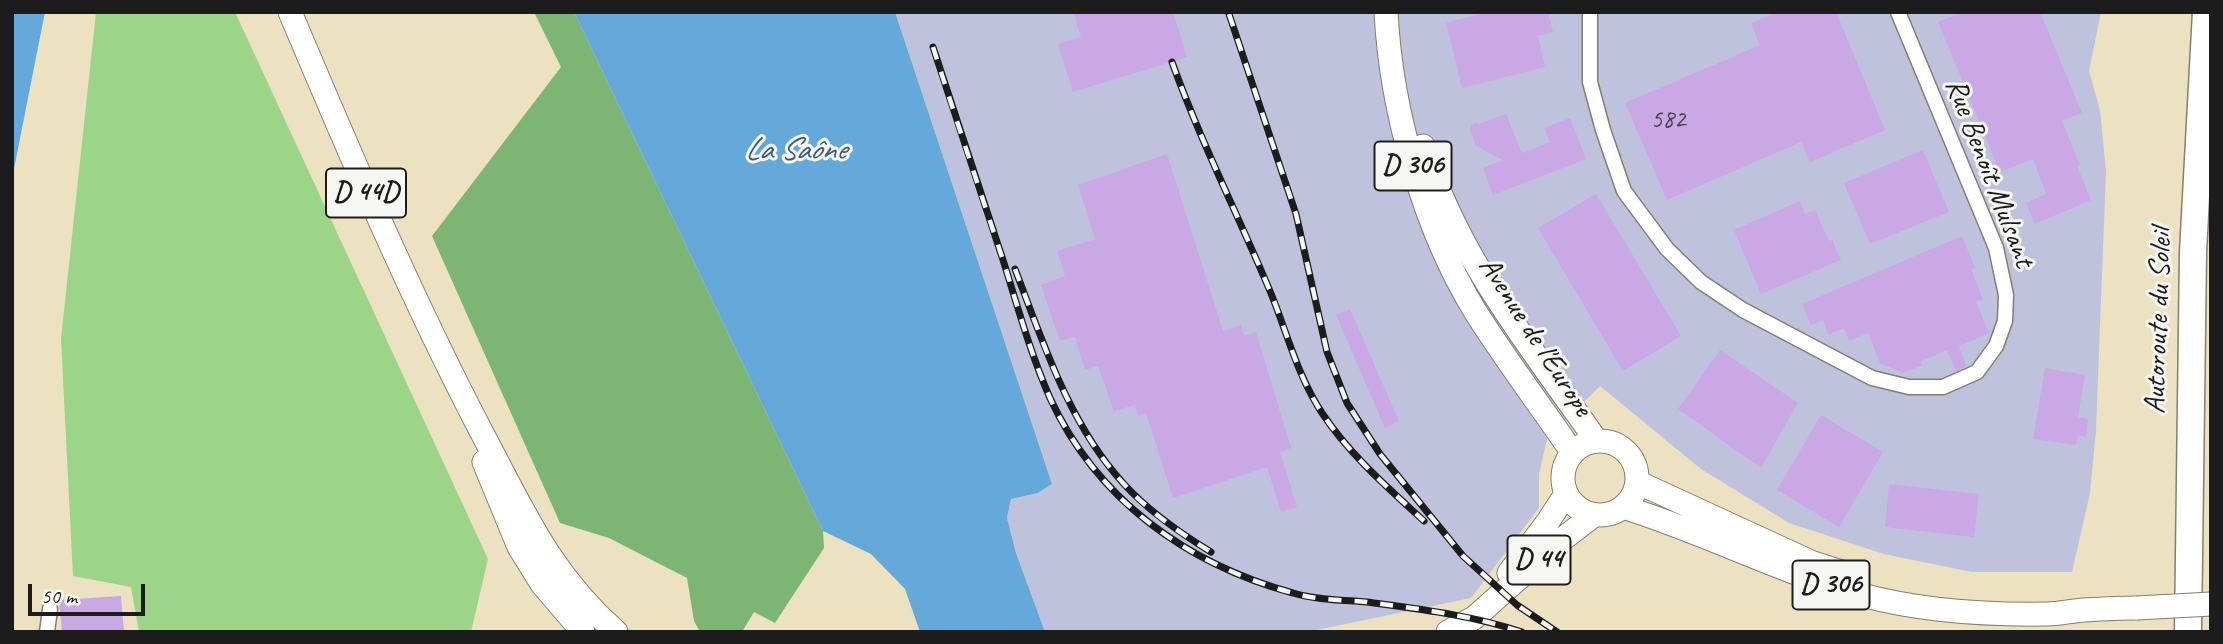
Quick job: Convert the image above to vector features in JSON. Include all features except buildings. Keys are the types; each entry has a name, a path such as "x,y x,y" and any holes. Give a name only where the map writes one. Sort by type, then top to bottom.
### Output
{"highway":[{"name":"Autoroute du Soleil","path":"2188,632 2193,253 2206,12"}],"main road":[{"name":"D 44D","path":"290,12 369,201 450,371 541,546 582,600 616,632"},
{"name":"Avenue de l'Europe","path":"1386,12 1388,52 1405,138 1434,226 1474,310 1572,452"},
{"name":"Avenue de l'Europe","path":"1399,12 1402,51 1418,129 1458,235 1488,287 1596,440"},
{"name":"D 44D","path":"450,371 519,547 542,584 583,632"},
{"path":"1596,440 1607,440 1627,451 1633,460 1637,482 1635,492 1623,508 1604,515 1594,515 1577,508 1566,494 1563,472 1572,452 1587,442 1596,440"},
{"name":"D 306","path":"1637,482 1813,563 1864,580 1919,593 2060,610"},
{"name":"D 44","path":"1485,607 1566,494"},
{"name":"D 306","path":"1623,508 1657,518 1760,561 1865,596 1919,606 1991,614 2211,604"},
{"name":"D 44","path":"1448,632 1474,618 1594,515"}],"street":[{"name":"Rue Benoît Mulsant","path":"1590,12 1591,82 1603,130 1623,191 1667,249 1701,282 1743,310 1872,378 1909,387 1943,387 1977,372 1996,346 2005,321 2006,295 1996,248 1898,12"},
{"path":"47,632 50,609"}],"shaded area":[{"path":"895,12 2101,12 2089,71 2100,110 2106,171 2096,430 2090,493 2072,572 1972,572 1884,554 1789,523 1701,469 1600,386 1547,439 1539,474 1539,508 1471,598 1307,632 1045,632 1016,553 1007,518 1011,499 1038,493 1052,484"}],"green space":[{"path":"96,12 235,12 488,559 471,632 139,632 131,587 73,576 61,339"},
{"path":"534,12 574,12 823,531 824,548 775,623 754,612 742,632 700,632 694,621 687,578 609,538 560,523 432,236 561,67"}],"water":[{"path":"12,12 45,12 12,179"},
{"name":"La Saône","path":"574,12 895,12 1052,484 1038,493 1011,499 1007,518 1016,553 1045,632 920,632 905,589 871,554 823,531"}],"railway":[{"path":"1229,14 1296,214 1327,352 1347,403 1380,454 1463,556 1517,605 1557,632"},
{"path":"933,47 1043,382 1070,434 1093,467 1120,497 1149,523 1182,545 1217,565 1254,580 1311,597 1445,613 1522,632"},
{"path":"1172,62 1313,399 1357,457 1424,521"},
{"path":"1015,269 1072,409 1104,460 1143,503 1211,552"}]}
